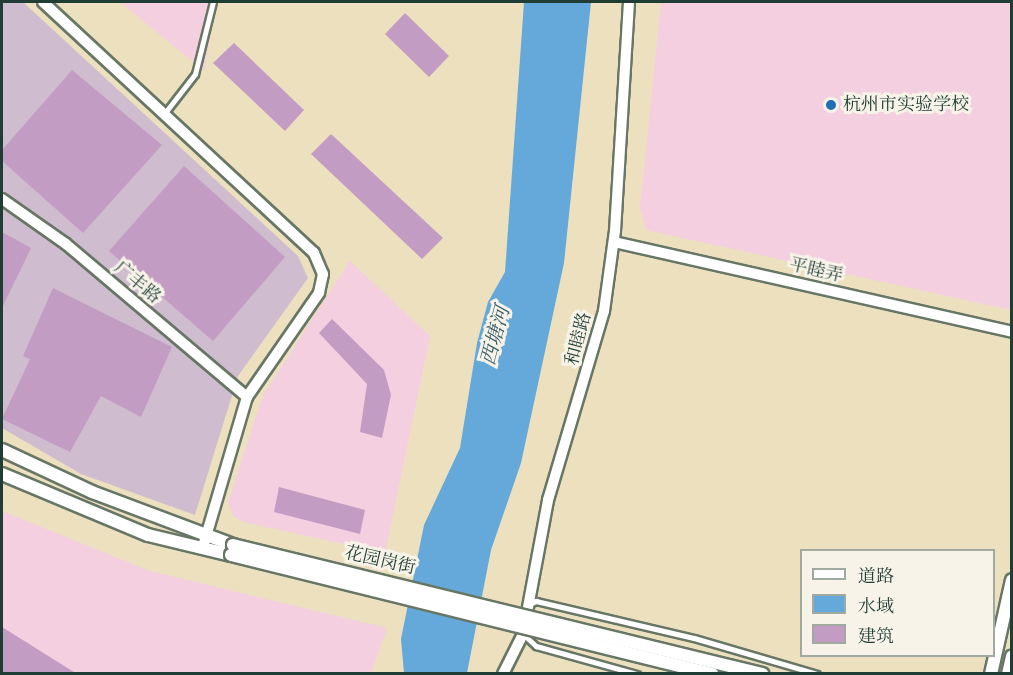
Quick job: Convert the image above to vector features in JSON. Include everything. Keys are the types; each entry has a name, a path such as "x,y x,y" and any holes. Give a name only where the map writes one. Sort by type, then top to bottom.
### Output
{"street":[{"path":"43,2 314,253 323,274 319,293 247,397 203,549"},
{"name":"和睦路","path":"503,674 523,634 526,605 548,500 604,311 614,242 629,2"},
{"name":"广丰路","path":"2,199 66,244 247,397"},
{"name":"平睦弄","path":"614,242 1011,332"},
{"name":"花园岗街","path":"2,450 92,492 206,535 232,550 713,674"},
{"name":"花园岗街","path":"2,474 77,508 203,549 232,550 762,674"},
{"path":"995,655 1011,580"},
{"path":"1008,674 1011,656"},
{"path":"991,674 995,657"}],"lane":[{"path":"164,114 195,74 213,2"},
{"path":"526,605 536,601 817,674"},
{"path":"523,634 536,646 637,674"}],"shaded area":[{"path":"2,2 23,2 298,256 308,278 238,376 195,515 81,474 2,428"},
{"path":"120,2 217,2 204,71"},
{"name":"杭州市实验学校","path":"661,2 1011,2 1011,310 646,230 640,208"},
{"path":"350,261 430,336 385,553 244,522 234,517 228,502 263,395"},
{"path":"2,511 150,571 387,628 371,673 2,673"}],"water":[{"name":"西塘河","path":"524,2 591,2 564,263 521,463 491,550 467,673 404,673 401,639 424,525 460,448 477,343 488,302 505,272"}],"building":[{"path":"405,13 449,56 429,77 385,34"},
{"path":"234,43 304,110 285,131 213,63"},
{"path":"72,70 162,145 83,233 2,161 2,150"},
{"path":"331,134 443,238 422,259 311,154"},
{"path":"184,166 285,257 213,341 109,251"},
{"path":"2,232 31,248 2,308"},
{"path":"53,288 172,347 141,417 101,396 70,452 2,419 30,359 23,356"},
{"path":"332,319 384,370 391,395 382,438 360,432 367,384 319,333"},
{"path":"279,487 365,510 360,534 274,512"},
{"path":"2,627 77,674 2,674"}],"place":[{"name":"杭州市实验学校","path":"831,105"}]}
